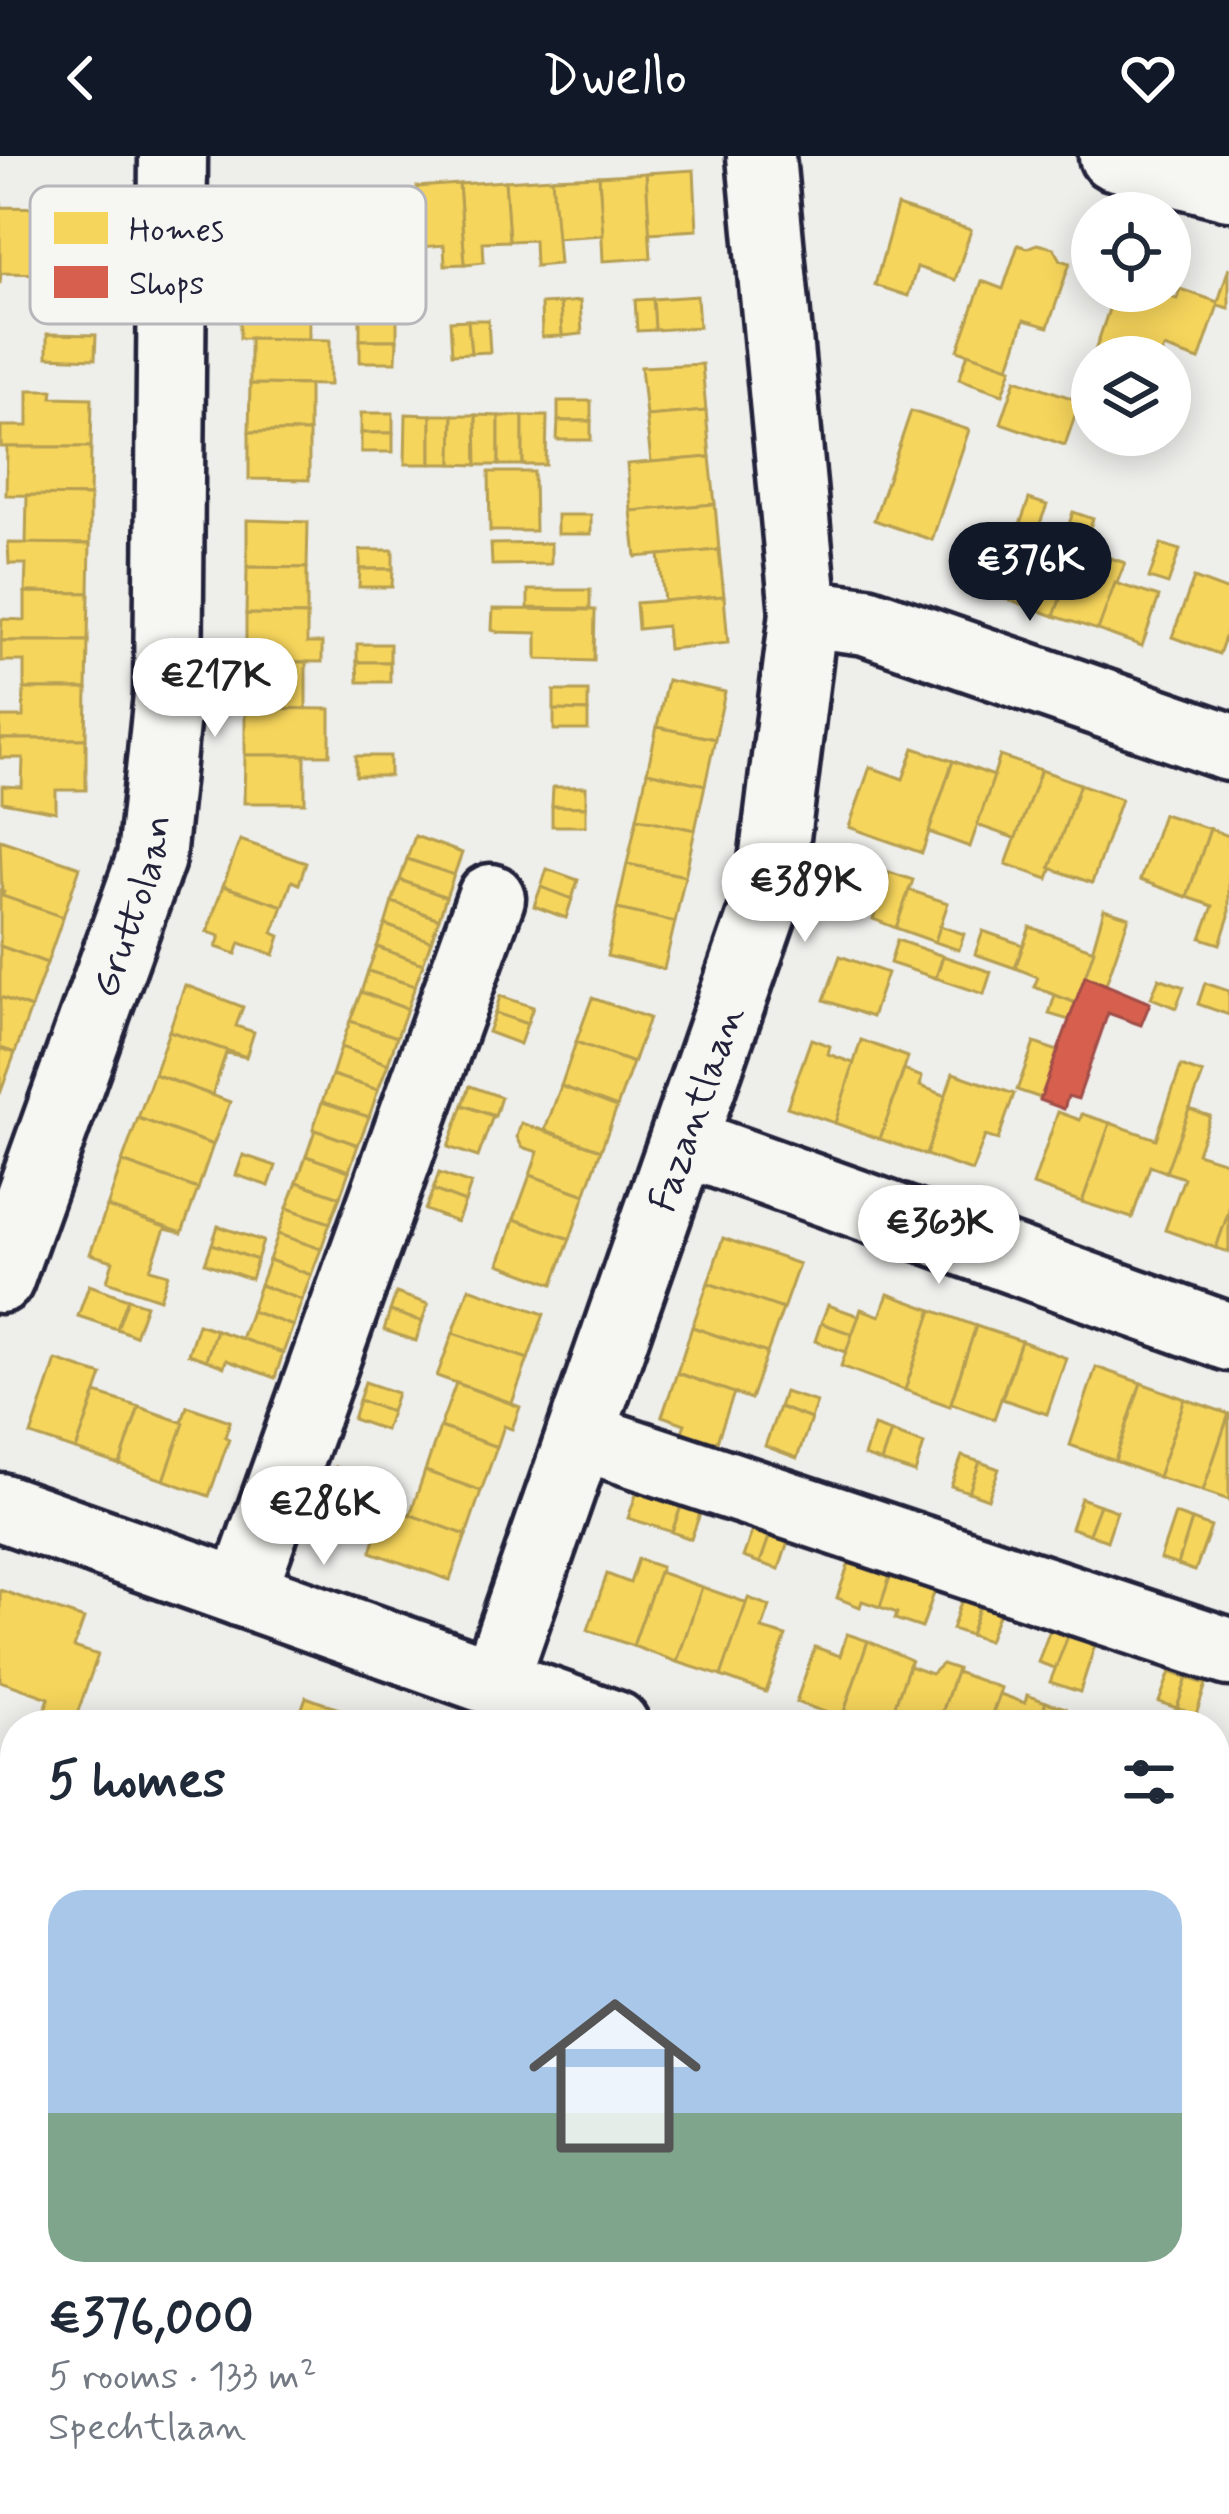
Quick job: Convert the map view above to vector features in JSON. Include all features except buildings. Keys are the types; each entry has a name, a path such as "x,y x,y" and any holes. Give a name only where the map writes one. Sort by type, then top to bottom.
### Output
{"street":[{"name":"Gruttolaan","path":"173,156 173,186"},
{"name":"Fazantlaan","path":"494,1683 769,894 804,613 760,156"},
{"path":"1131,158 1229,186"},
{"name":"Gruttolaan","path":"0,1279 151,858 168,694 171,324"},
{"path":"804,613 866,621 1229,747"},
{"path":"242,1593 491,898"},
{"path":"684,1142 1229,1337"},
{"path":"581,1436 1229,1652"},
{"path":"0,1507 572,1710"}]}
